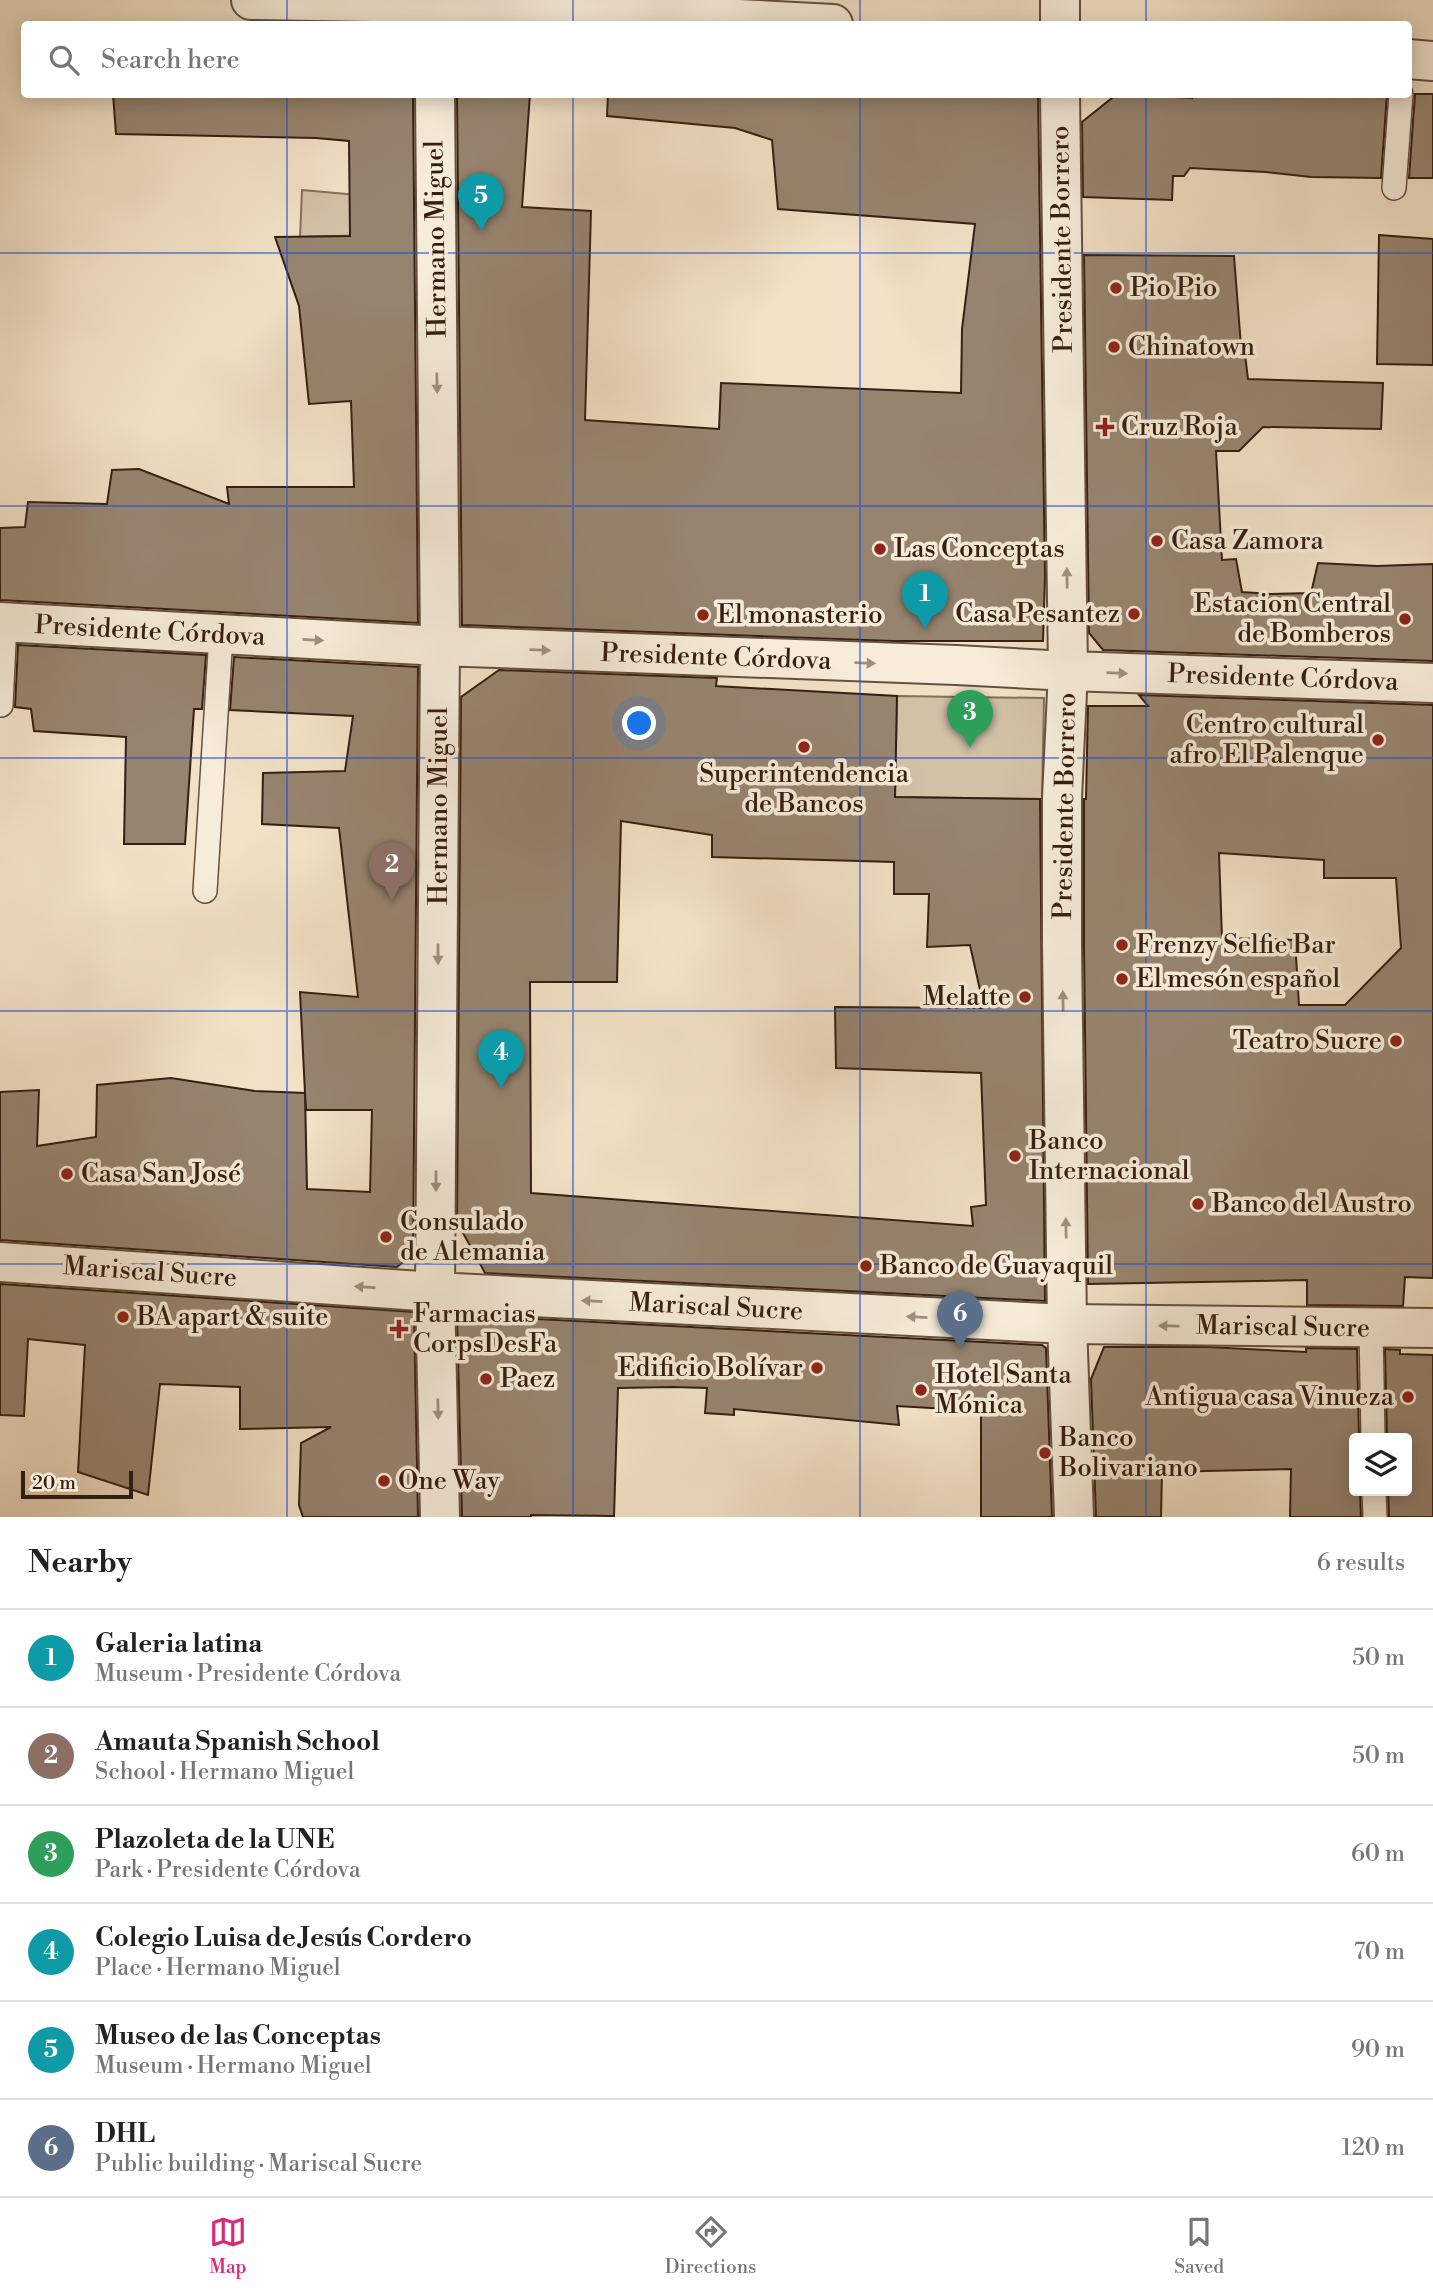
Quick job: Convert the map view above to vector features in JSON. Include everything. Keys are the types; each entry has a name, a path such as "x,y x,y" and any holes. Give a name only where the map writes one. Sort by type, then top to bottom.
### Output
{"street":[{"path":"251,0 753,21"},
{"path":"1060,0 1060,21"},
{"path":"1412,60 1433,61"},
{"name":"Hermano Miguel","path":"435,98 440,646 435,1292 440,1517"},
{"name":"Presidente Borrero","path":"1060,98 1068,671 1062,798 1067,1324 1074,1517"},
{"name":"Presidente Córdova","path":"3,623 440,646 1433,683"},
{"name":"Mariscal Sucre","path":"0,1262 435,1292 1067,1324 1433,1328"}],"lane":[{"path":"1394,188 1401,98"},
{"path":"1,705 3,623"},
{"path":"205,891 220,635"},
{"path":"1371,1328 1373,1433"},
{"path":"1374,1496 1375,1517"}],"shaded area":[{"path":"302,190 413,200 414,234 300,237"},
{"path":"897,696 1044,698 1042,799 895,797"}],"building":[{"path":"1415,94 1433,94 1433,178 1409,178"},
{"path":"113,98 413,98 418,623 0,600 0,528 25,527 28,502 107,504 112,470 139,469 229,504 227,487 354,487 351,401 309,404 299,306 275,237 350,236 349,141 116,134"},
{"path":"457,98 530,98 522,207 591,211 585,420 719,429 721,383 961,393 962,329 975,224 778,209 772,140 735,128 607,116 608,98 1038,98 1045,577 1043,641 892,641 462,625"},
{"path":"1112,98 1387,98 1381,178 1311,177 1190,168 1184,176 1173,176 1172,200 1083,197 1082,122"},
{"path":"1379,235 1433,239 1433,365 1377,364"},
{"path":"1084,255 1234,256 1241,346 1244,346 1248,379 1383,383 1381,429 1263,427 1239,451 1216,451 1222,560 1236,559 1242,592 1271,594 1311,593 1318,563 1377,566 1433,564 1433,661 1103,650 1089,633"},
{"path":"18,645 206,655 202,709 194,709 185,844 124,844 126,737 34,731 31,709 15,707"},
{"path":"234,657 418,667 413,1254 397,1267 0,1240 0,1092 39,1090 37,1146 96,1137 97,1085 171,1078 255,1091 305,1093 300,992 358,997 339,828 262,824 263,773 345,771 353,716 230,710","holes":["305,1093 306,1110 372,1110 370,1192 307,1189"]},
{"path":"499,670 717,678 716,686 897,696 895,797 1040,799 1045,1301 485,1273 457,1222 461,697","holes":["621,821 712,835 712,857 894,862 894,894 929,894 927,947 970,945 984,1008 835,1007 836,1068 981,1073 986,1205 971,1207 973,1226 531,1193 530,982 617,982"]},
{"path":"1139,695 1433,705 1433,1278 1405,1277 1403,1306 1307,1305 1307,1280 1088,1284 1084,799 1088,706 1148,706","holes":["1219,853 1324,860 1324,878 1396,878 1401,948 1345,1005 1299,1005 1295,940 1222,938"]},
{"path":"0,1284 414,1312 418,1517 303,1517 299,1505 301,1443 331,1427 240,1429 240,1387 160,1384 148,1495 78,1472 85,1345 28,1339 24,1416 0,1415"},
{"path":"457,1315 1042,1345 1046,1348 1052,1517 981,1517 981,1411 897,1406 899,1425 734,1409 734,1415 705,1413 707,1388 673,1387 618,1388 614,1516 462,1517"},
{"path":"1104,1347 1207,1347 1306,1352 1306,1348 1357,1349 1359,1433 1349,1433 1349,1496 1360,1496 1361,1517 1290,1517 1291,1469 1162,1472 1161,1517 1096,1517 1091,1379"},
{"name":"Antigua casa Vinueza","path":"1385,1349 1400,1350 1400,1354 1433,1355 1433,1517 1389,1517 1388,1496 1412,1496 1412,1433 1387,1433"}],"place":[{"name":"Museo de las Conceptas","path":"481,231"},
{"name":"Pio Pio","path":"1116,288"},
{"name":"Chinatown","path":"1114,347"},
{"name":"Cruz Roja","path":"1105,427"},
{"name":"Casa Zamora","path":"1157,541"},
{"name":"Las Conceptas","path":"880,549"},
{"name":"Casa Pesantez","path":"1134,614"},
{"name":"El monasterio","path":"703,615"},
{"name":"Estacion Central de Bomberos","path":"1405,619"},
{"name":"Galeria latina","path":"925,629"},
{"name":"Centro cultural afro El Palenque","path":"1378,740"},
{"name":"Superintendencia de Bancos","path":"804,747"},
{"name":"Plazoleta de la UNE","path":"970,748"},
{"name":"Amauta Spanish School","path":"392,900"},
{"name":"Frenzy Selfie Bar","path":"1122,945"},
{"name":"El mesón español","path":"1122,979"},
{"name":"Melatte","path":"1025,997"},
{"name":"Teatro Sucre","path":"1396,1041"},
{"name":"Colegio Luisa de Jesús Cordero","path":"501,1088"},
{"name":"Banco Internacional","path":"1015,1156"},
{"name":"Casa San José","path":"67,1174"},
{"name":"Banco del Austro","path":"1198,1204"},
{"name":"Consulado de Alemania","path":"386,1237"},
{"name":"Banco de Guayaquil","path":"866,1266"},
{"name":"BA apart & suite","path":"123,1317"},
{"name":"Farmacias CorpsDesFa","path":"399,1329"},
{"name":"DHL","path":"960,1349"},
{"name":"Edificio Bolívar","path":"817,1368"},
{"name":"Paez","path":"486,1379"},
{"name":"Hotel Santa Mónica","path":"921,1390"},
{"name":"Antigua casa Vinueza","path":"1408,1397"},
{"name":"Banco Bolivariano","path":"1045,1453"},
{"name":"One Way","path":"384,1481"}]}
